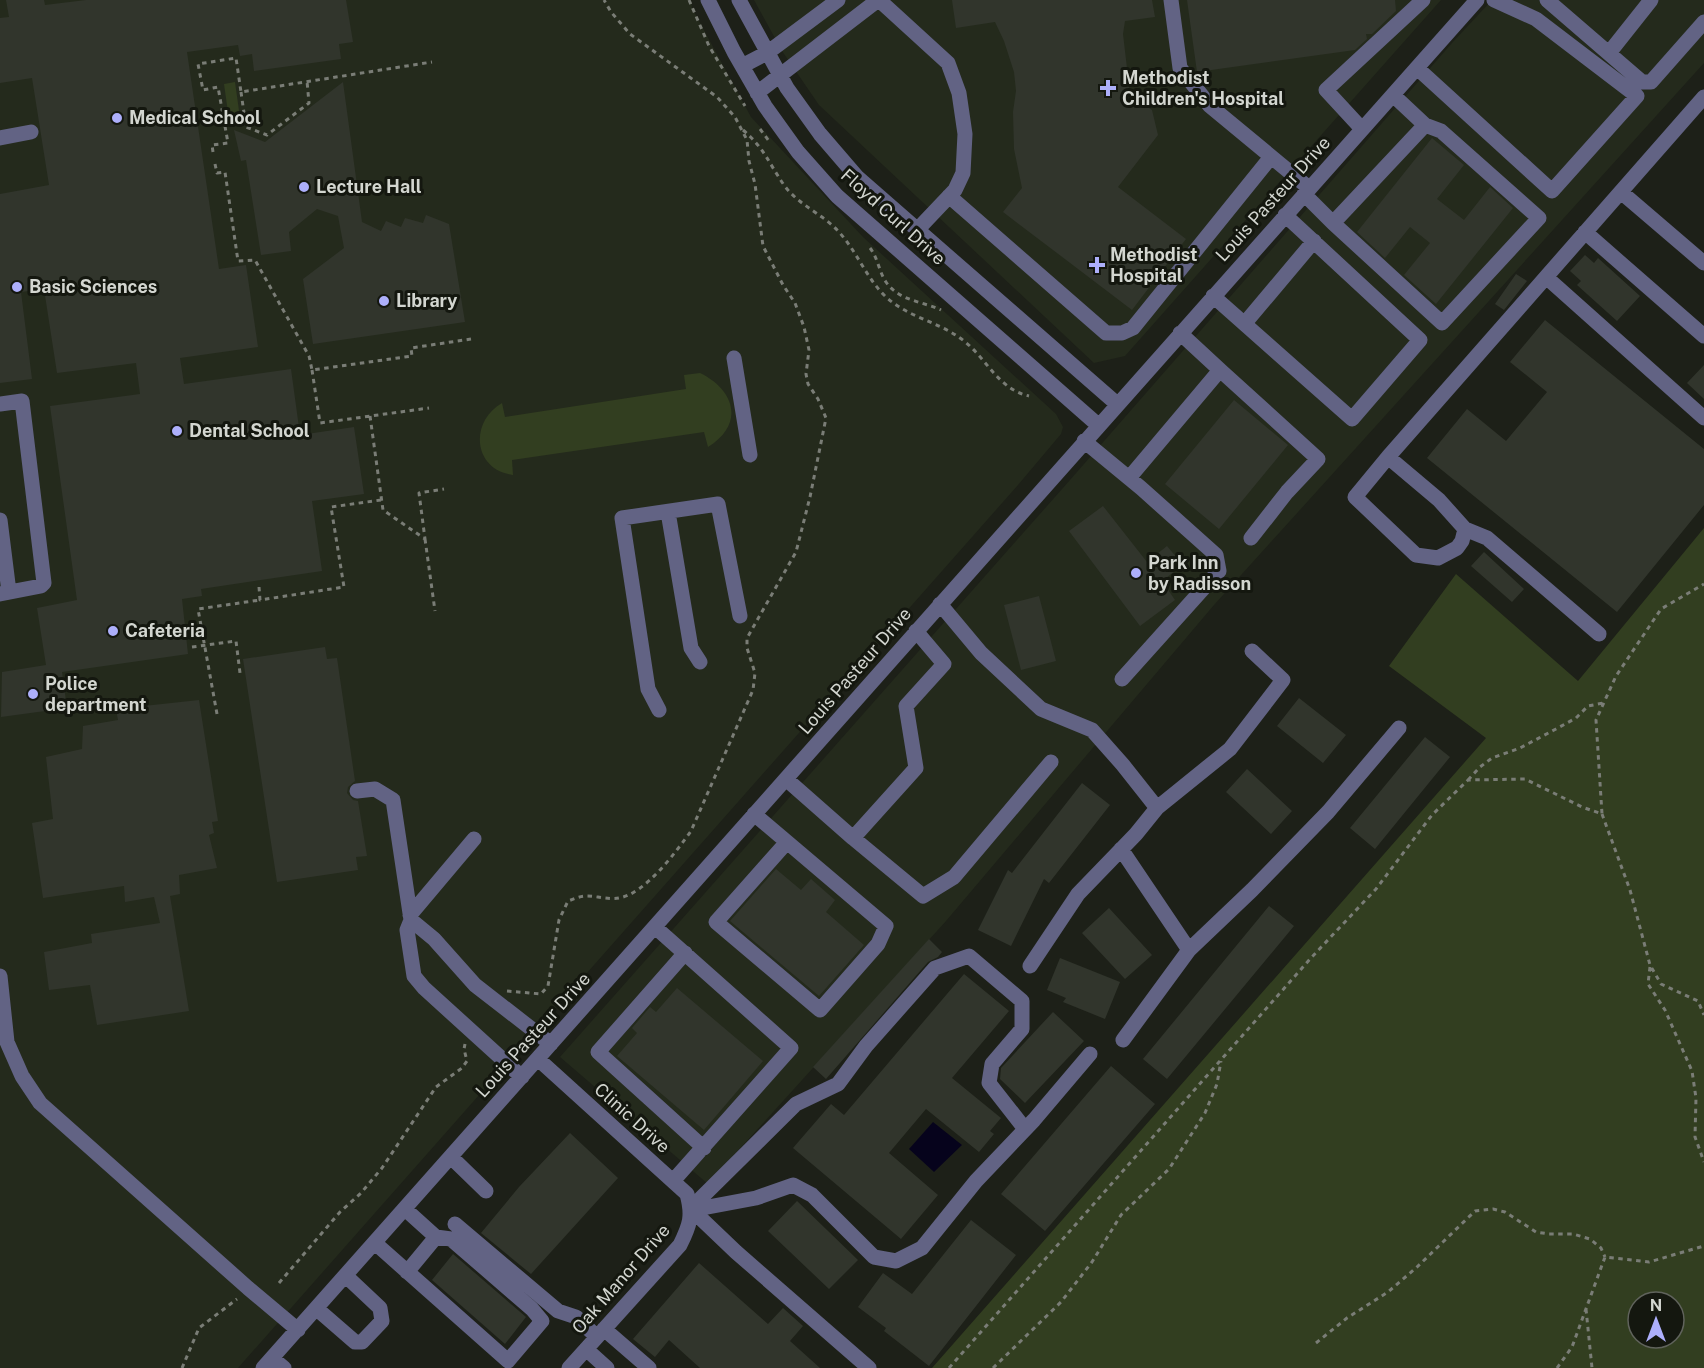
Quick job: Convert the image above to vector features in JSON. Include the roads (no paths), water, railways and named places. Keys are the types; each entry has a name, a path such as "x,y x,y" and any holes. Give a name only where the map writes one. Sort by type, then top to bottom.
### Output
{"street":[{"name":"Floyd Curl Drive","path":"708,0 757,93 798,152 837,196 1098,425"},
{"name":"Floyd Curl Drive","path":"739,0 780,76 820,134 857,177 1117,404"},
{"path":"742,66 767,53 838,0"},
{"path":"757,93 878,0 948,63 959,93 965,134 963,173 955,190 918,229"},
{"path":"1171,0 1180,68 1210,106 1271,157 1306,191 1333,223 1442,322 1539,218 1441,131 1425,125 1393,95"},
{"path":"1362,129 1326,90 1423,0"},
{"name":"Louis Pasteur Drive","path":"273,1365 298,1330 1477,0"},
{"path":"1417,68 1552,190 1637,96 1536,19 1494,0"},
{"path":"1547,0 1642,82 1651,82 1704,22"},
{"path":"1609,54 1651,0"},
{"path":"1465,529 1462,541 1457,548 1438,558 1416,555 1356,497 1388,457 1704,97"},
{"path":"1333,223 1425,125"},
{"path":"0,138 31,132"},
{"path":"949,196 1106,333 1122,333 1133,328 1271,157"},
{"path":"1621,192 1704,263"},
{"path":"1213,296 1352,419 1420,340 1285,215"},
{"path":"1585,232 1704,336"},
{"path":"1245,323 1314,241"},
{"path":"1546,277 1704,418"},
{"path":"1180,333 1318,459 1287,492 1251,538"},
{"path":"734,358 750,455"},
{"path":"1129,478 1220,370"},
{"path":"0,404 22,400 44,583 41,586 5,593 0,520"},
{"path":"1084,441 1216,555 1219,571 1122,679"},
{"path":"1388,457 1439,500 1465,529 1487,538 1599,634"},
{"path":"659,710 648,688 622,518 718,504 740,616"},
{"path":"668,512 691,648 700,662"},
{"path":"940,604 981,653 1041,709 1092,730 1157,808"},
{"path":"853,838 916,768 906,706 944,664 916,631"},
{"path":"1030,966 1078,894 1157,808 1230,749 1283,680 1251,651"},
{"path":"1123,1040 1189,950 1252,890 1328,812 1399,728"},
{"path":"786,779 923,896 954,877 1051,762"},
{"path":"357,791 375,789 393,800 410,918 407,930 414,976 424,988 522,1077"},
{"path":"754,814 787,842 886,926 879,944 820,1010 716,922 787,842"},
{"path":"410,918 474,839"},
{"path":"1121,849 1189,950"},
{"path":"410,918 434,939 475,985 551,1044"},
{"path":"655,927 791,1048 673,1181"},
{"path":"685,953 598,1052 704,1148"},
{"path":"692,1210 701,1198 796,1104 838,1084 866,1046 935,968 969,956 1022,1001 1022,1029 992,1064 989,1083 1025,1129"},
{"path":"0,976 7,1042 22,1076 40,1103 243,1293 298,1330"},
{"path":"692,1210 756,1197 793,1185 812,1195 874,1257 896,1261 922,1248 976,1181 1025,1129 1090,1053"},
{"name":"Clinic Drive","path":"538,1059 687,1194 692,1210 736,1252 869,1368"},
{"path":"451,1157 486,1191"},
{"path":"375,1243 508,1361 542,1321 532,1309 451,1239 436,1237 405,1209"},
{"name":"Oak Manor Drive","path":"569,1368 680,1245 689,1226 692,1210"},
{"path":"455,1224 558,1311 576,1317 649,1368"},
{"path":"407,1272 436,1237"},
{"path":"317,1309 355,1342 362,1342 382,1321 380,1308 346,1276"},
{"path":"586,1349 607,1368"}],"water":[{"path":"933,1122 962,1145 934,1172 909,1149"}],"place":[{"name":"Methodist Children's Hospital","path":"1108,88"},
{"name":"Medical School","path":"117,118"},
{"name":"Lecture Hall","path":"304,187"},
{"name":"Methodist Hospital","path":"1097,265"},
{"name":"Basic Sciences","path":"17,287"},
{"name":"Library","path":"384,301"},
{"name":"Dental School","path":"177,431"},
{"name":"Park Inn by Radisson","path":"1136,573"},
{"name":"Cafeteria","path":"113,631"},
{"name":"Police department","path":"33,694"}]}
